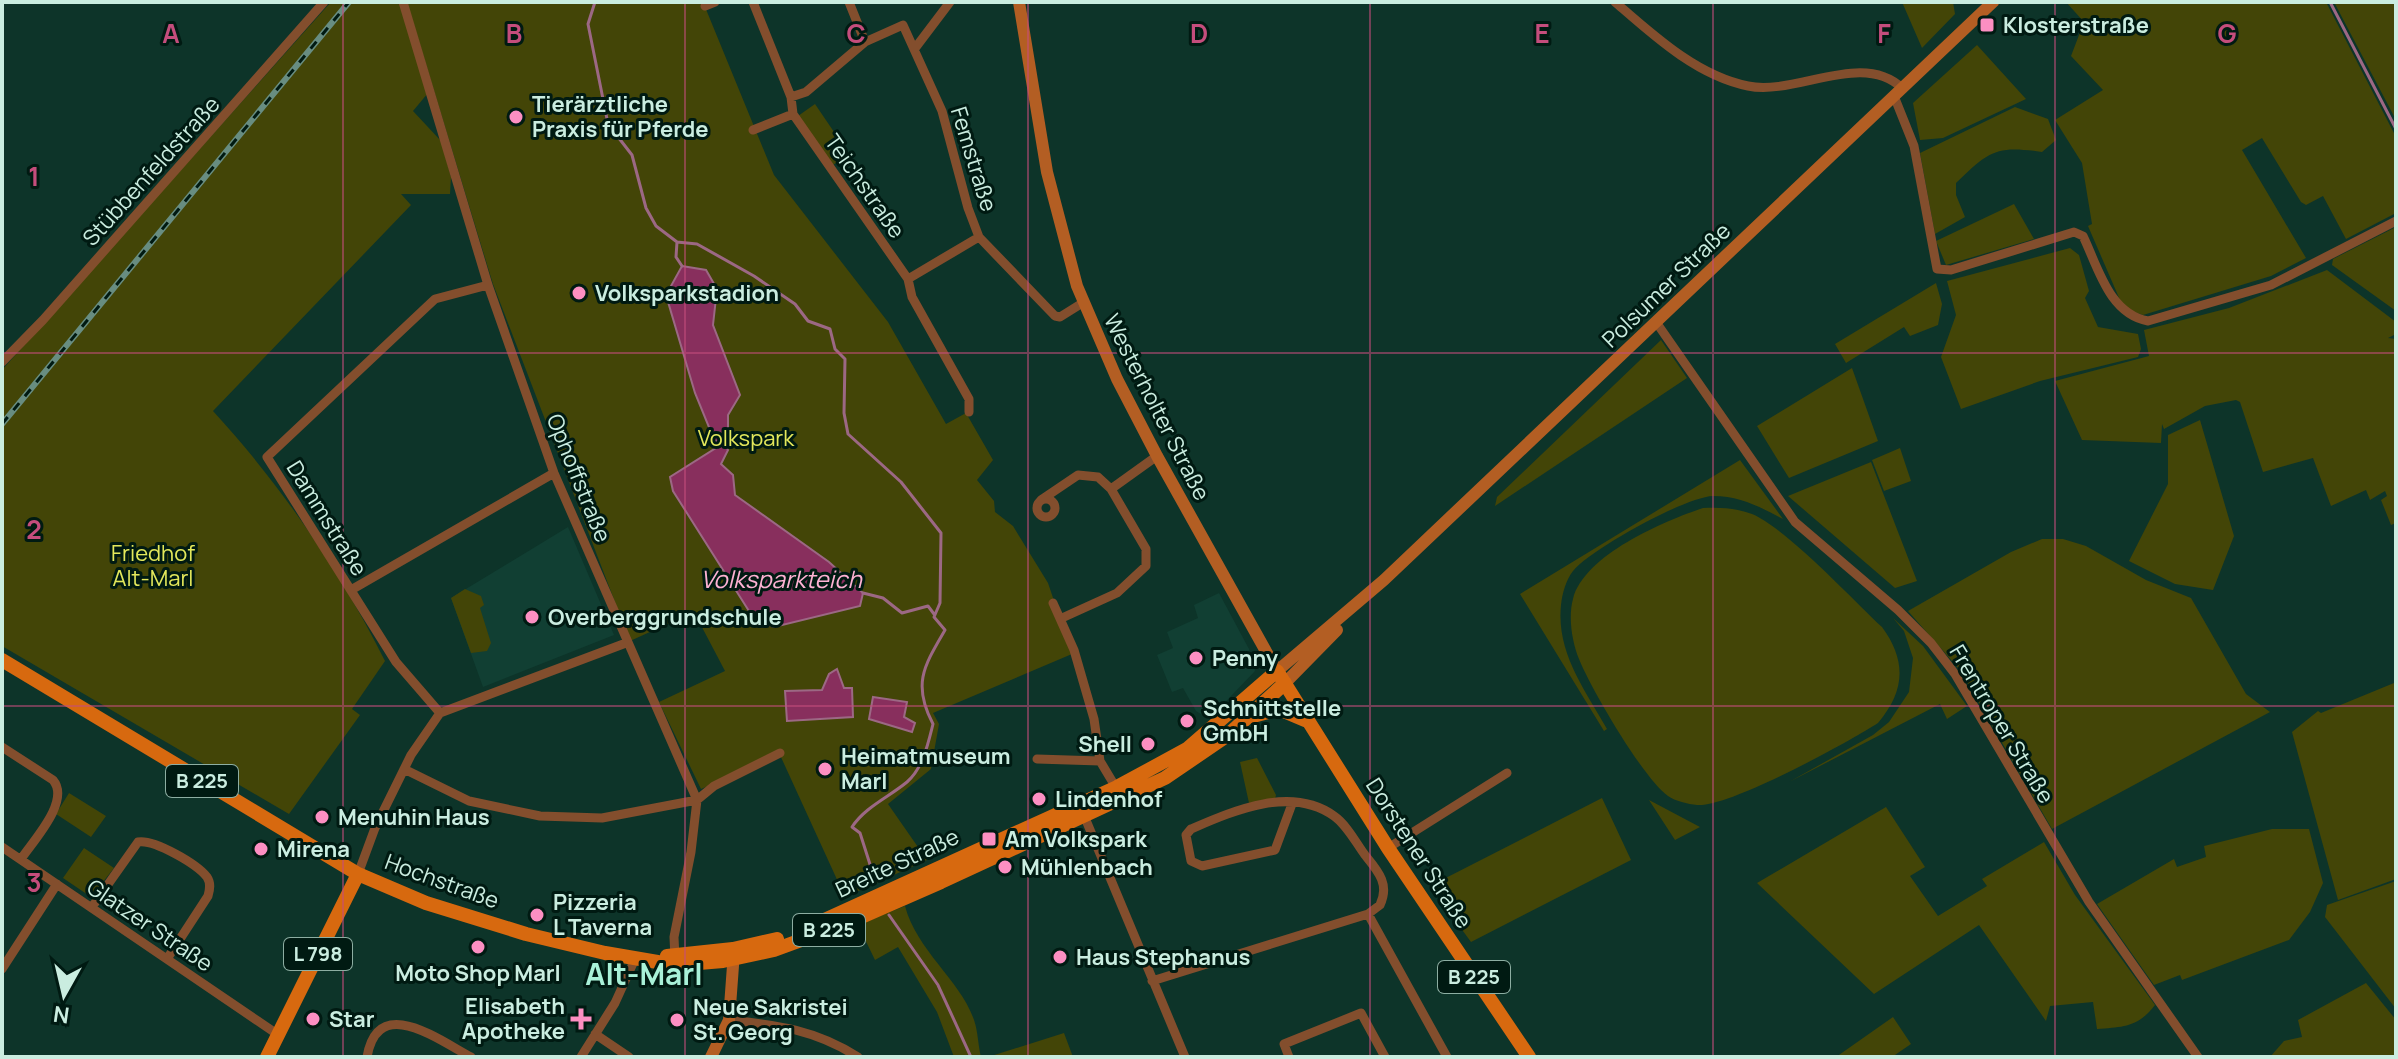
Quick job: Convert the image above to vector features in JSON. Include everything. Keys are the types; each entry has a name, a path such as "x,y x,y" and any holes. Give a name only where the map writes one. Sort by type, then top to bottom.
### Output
{"main road":[{"name":"Westerholter Straße","path":"1019,2 1051,189 1084,302 1117,379 1157,456 1281,677"},
{"name":"Polsumer Straße","path":"1281,677 1993,2"},
{"name":"Hochstraße","path":"2,660 358,874 450,911 561,943 635,959"},
{"name":"Breite Straße","path":"635,959 675,960 734,954 815,925 1082,810 1194,760 1249,717 1281,677"},
{"name":"Breite Straße","path":"1119,793 1187,749 1281,677"},
{"name":"Dorstener Straße","path":"1281,677 1388,848 1529,1057"},
{"path":"1249,717 1279,709 1306,720"},
{"name":"L 798","path":"267,1057 358,874"},
{"path":"711,1057 729,1020 734,954"}],"street":[{"name":"Stübbenfeldstraße","path":"2,362 324,2"},
{"name":"Ophoffstraße","path":"403,2 488,285 554,473 697,800"},
{"name":"Teichstraße","path":"753,2 791,97 793,114 908,279 912,297 969,399 969,412"},
{"path":"791,97 806,92 865,42 849,2"},
{"path":"916,47 950,2"},
{"path":"1615,2 1698,66 1739,83 1783,87 1858,74 1891,78 1914,146 1937,269 1951,270 2074,232 2083,236 2112,297 2134,319 2148,321 2271,285 2396,221"},
{"name":"Femstraße","path":"865,42 903,25 916,47 942,111 979,237 1055,316 1060,317 1084,302"},
{"path":"753,130 793,114"},
{"path":"908,279 979,237"},
{"name":"Dammstraße","path":"440,713 396,662 267,457 435,299 488,285"},
{"name":"Frentroper Straße","path":"1656,322 1795,522 1898,610 1931,643 1955,674 2089,902 2198,1057"},
{"path":"1111,489 1157,456"},
{"path":"351,590 554,473"},
{"path":"1041,500 1078,475 1098,477 1111,489 1146,549 1146,566 1117,593 1062,618"},
{"path":"1053,603 1062,618 1094,719 1100,761 1119,793"},
{"path":"358,874 370,838 404,769 440,713 626,643"},
{"path":"2,747 53,780 59,789 58,802 21,859"},
{"path":"404,769 469,801 540,816 602,818 697,800 714,786 780,753"},
{"path":"1037,759 1100,761"},
{"path":"1388,848 1507,773"},
{"path":"675,960 674,937 691,852 697,800"},
{"path":"1152,981 1368,914 1384,896 1385,885 1379,873 1337,817 1324,810 1292,804 1269,802 1246,807 1191,829 1186,835 1191,861 1202,866 1275,850 1292,804"},
{"path":"1082,810 1185,1057"},
{"path":"92,907 138,842 157,843 205,874 210,886 208,896 167,959"},
{"name":"Glatzer Straße","path":"2,847 277,1034"},
{"path":"2,969 57,884"},
{"path":"1368,914 1443,1055"},
{"path":"581,1057 615,1003 635,959"},
{"path":"1289,1057 1284,1044 1361,1013 1385,1057"},
{"path":"729,1020 786,1025 815,1033 858,1057"},
{"path":"367,1057 370,1038 382,1027 404,1024 471,1057"},
{"path":"595,1034 629,1057"}],"shaded area":[{"name":"Overberggrundschule","path":"568,527 614,635 483,687 451,598"},
{"path":"1219,593 1249,649 1255,671 1209,719 1196,711 1183,688 1172,692 1157,655 1173,648 1167,632 1198,618 1194,605"}],"green space":[{"name":"Friedhof Alt-Marl","path":"331,2 401,2 428,93 413,111 441,141 451,177 450,194 401,194 411,205 213,411 308,530 349,594 385,661 352,709 360,715 289,814 2,646 2,370"},
{"name":"Volkspark","path":"407,2 703,2 774,175 888,322 946,424 966,413 993,460 977,480 994,501 995,512 1013,526 1048,583 1072,654 933,713 939,724 931,769 888,804 927,860 845,897 780,755 701,789 659,702 725,671 694,612 630,641 493,284"},
{"path":"1902,2 1953,2 1955,14 1922,48"},
{"path":"2066,2 2326,2 2396,137 2396,213 2346,239 2323,196 2306,205 2301,202 2262,138 2242,150 2306,258 2271,276 2143,315 2129,310 2120,300 2088,226 2092,224 2082,163 2055,120 2103,90 2071,56 2084,22"},
{"path":"2334,2 2396,2 2396,120"},
{"path":"1977,45 2026,99 1943,138 1920,140 1913,103"},
{"path":"815,104 849,154 833,165 798,116"},
{"path":"2015,107 2048,119 2056,140 2042,152 2014,149 1986,157 1956,183 1956,195 1965,217 1935,234 1920,153"},
{"path":"2014,204 2034,239 1946,265 1936,241"},
{"path":"2396,227 2396,311 2332,265 2333,259"},
{"path":"2070,248 2079,255 2089,291 2085,298 2098,327 2138,334 2141,349 2138,357 2040,381 1961,409 1941,357 1956,315 1947,281"},
{"path":"2327,270 2396,322 2396,334 2388,338 2396,339 2396,523 2391,525 2381,500 2387,496 2385,491 2370,500 2366,490 2331,506 2313,458 2263,472 2240,402 2236,400 2205,406 2164,429 2162,424 2161,443 2082,440 2055,381 2149,356 2144,330 2229,308"},
{"path":"1936,283 1942,304 1938,325 1910,336 1904,327 1846,363 1835,344"},
{"path":"1661,340 1687,378 1495,506 1497,497"},
{"path":"1852,368 1878,441 1789,478 1757,426"},
{"path":"2200,420 2234,536 2213,590 2175,584 2129,561 2168,484 2168,435"},
{"path":"1900,448 1911,481 1884,491 1872,460"},
{"path":"1740,460 1783,519 1741,500 1713,496 1700,499 1661,514 1618,538 1583,562 1568,579 1561,605 1563,639 1581,685 1607,729 1604,731 1520,594"},
{"path":"1871,462 1917,581 1895,588 1788,496"},
{"path":"1703,508 1728,508 1752,514 1800,549 1882,627 1896,652 1900,676 1894,699 1878,723 1760,786 1712,803 1697,805 1668,796 1632,753 1594,691 1579,659 1571,614 1580,583 1609,554 1648,531"},
{"path":"2042,539 2063,539 2086,546 2146,580 2191,598 2246,694 2270,712 2052,829 1960,670 1908,611 2011,552"},
{"path":"465,589 481,596 484,605 480,608 491,643 487,651 471,653 451,598"},
{"path":"1893,618 1923,646 1967,706 1947,719 1940,704 1789,782 1873,735 1889,722 1909,692 1913,658 1904,631"},
{"path":"2394,683 2396,879 2338,900 2292,732 2318,711 2321,713"},
{"path":"1257,758 1276,795 1275,799 1249,803 1240,762"},
{"path":"69,793 106,816 91,837 56,814"},
{"path":"1602,798 1631,860 1471,942 1430,886"},
{"path":"1649,800 1700,827 1675,840"},
{"path":"1886,807 1925,867 1910,876 1938,916 1987,886 1982,879 2044,842 2075,895 2155,1005 2143,1018 2115,1028 2097,1029 2093,1002 2050,1006 2046,1021 1979,925 1874,994 1757,883"},
{"path":"2272,829 2309,829 2323,883 2310,912 2289,940 2182,980 2180,975 2154,985 2097,904 2174,859 2177,867 2206,857 2204,846"},
{"path":"84,848 114,868 91,897 63,878"},
{"path":"2396,881 2396,1009 2325,917 2327,905"},
{"path":"905,906 919,937 968,1006 981,1057 954,1057 937,1012 898,947 875,960 858,925"},
{"path":"2366,983 2396,1020 2396,1057 2270,1057 2284,1041 2302,1037 2298,1020"},
{"path":"1893,1017 1911,1044 1892,1057 1836,1057"},
{"path":"1064,1033 1073,1057 988,1057"}],"water":[{"path":"682,266 706,270 717,289 713,325 740,395 728,415 728,437 715,442 695,393 666,295"},
{"name":"Volksparkteich","path":"724,443 728,450 721,464 733,475 735,495 829,562 863,593 860,606 774,627 754,619 673,491 670,477"},
{"path":"837,669 844,688 852,688 853,717 787,721 785,691 822,690 829,674"},
{"path":"873,697 907,702 904,717 915,723 912,732 869,719"}],"waterway":[{"path":"595,2 588,24 608,124 632,155 646,208 656,226 677,242 697,244 754,276 795,304 808,321 830,329 835,349 845,359 844,413 848,434 901,482 941,533 940,603 934,617 945,630 923,676 923,698 933,724 927,747 913,776 852,827 860,833 875,880"},
{"path":"2330,2 2396,129"},
{"path":"677,242 676,257 682,266"},
{"path":"719,440 721,445"},
{"path":"863,593 883,598 902,613 928,606 934,614"},
{"path":"889,915 938,985 971,1057"}],"railway":[{"path":"2,424 349,2"}],"place":[{"name":"Klosterstraße","path":"1987,25"},
{"name":"Tierärztliche Praxis für Pferde","path":"516,117"},
{"name":"Volksparkstadion","path":"579,293"},
{"name":"Overberggrundschule","path":"532,617"},
{"name":"Penny","path":"1196,658"},
{"name":"Schnittstelle GmbH","path":"1187,721"},
{"name":"Shell","path":"1148,744"},
{"name":"Heimatmuseum Marl","path":"825,769"},
{"name":"Lindenhof","path":"1039,799"},
{"name":"Menuhin Haus","path":"322,817"},
{"name":"Am Volkspark","path":"989,839"},
{"name":"Mirena","path":"261,849"},
{"name":"Mühlenbach","path":"1005,867"},
{"name":"Pizzeria L Taverna","path":"537,915"},
{"name":"Moto Shop Marl","path":"478,947"},
{"name":"Haus Stephanus","path":"1060,957"},
{"name":"Star","path":"313,1019"},
{"name":"Elisabeth Apotheke","path":"581,1019"},
{"name":"Neue Sakristei St. Georg","path":"677,1020"}],"district":[{"name":"Alt-Marl","path":"644,975"}]}
